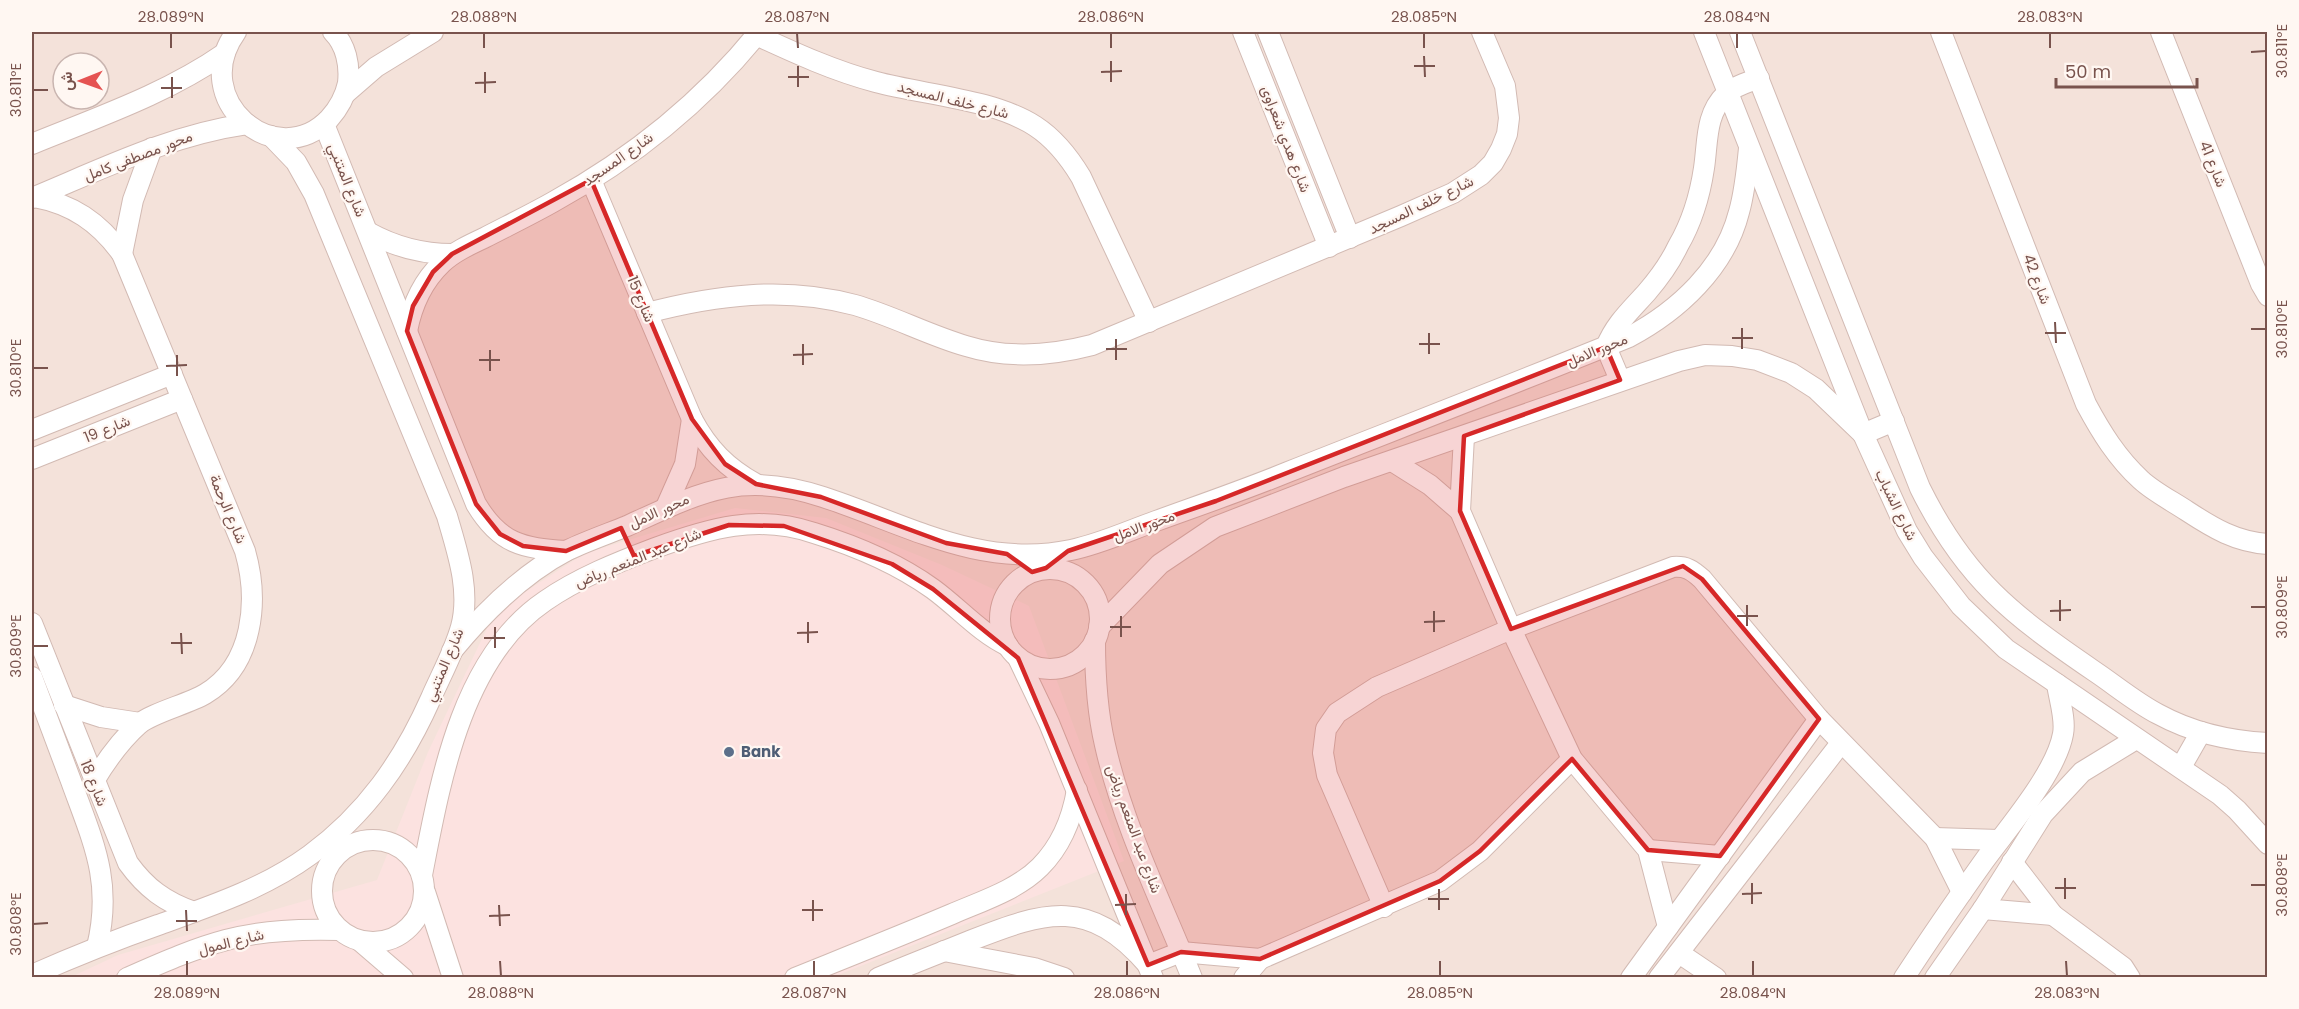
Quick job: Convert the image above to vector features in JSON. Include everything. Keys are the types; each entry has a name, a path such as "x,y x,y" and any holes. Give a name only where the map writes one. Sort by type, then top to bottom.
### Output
{"street":[{"path":"236,32 225,53 221,68 222,84 227,99 235,113 246,124 271,136 290,137 308,133 324,124 338,110 346,93 349,74 346,54 333,32"},
{"path":"346,93 376,67 433,32"},
{"name":"شارع هدي شعراوى","path":"1243,32 1329,247"},
{"name":"شارع هدي شعراوى","path":"1268,32 1350,238"},
{"name":"شارع خلف المسجد","path":"647,313 713,298 748,294 794,295 854,305 967,347 1000,354 1023,355 1070,351 1092,345 1453,193 1481,175 1493,163 1507,134 1508,101 1505,86 1482,32"},
{"name":"شارع الشباب","path":"1704,32 1863,434 1907,531 1941,582 1961,606 1998,642 2136,739 2181,767 2237,810 2268,843"},
{"name":"شارع الشباب","path":"1740,32 1920,488 1934,517 1970,570 1991,593 2040,634 2156,714 2201,732 2233,740 2268,743"},
{"name":"شارع 42","path":"1941,32 2086,405 2097,426 2125,464 2142,481 2218,531 2237,539 2268,544"},
{"name":"شارع 41","path":"2160,32 2261,284 2268,296"},
{"name":"شارع خلف المسجد","path":"758,33 848,74 1000,110 1035,126 1054,141 1082,177 1149,322"},
{"name":"شارع المسجد","path":"407,331 419,294 433,272 452,254 554,202 591,180 648,140 724,71 758,33"},
{"path":"32,144 160,92 225,53"},
{"path":"1620,380 1606,347 1615,327 1665,269 1691,220 1699,193 1711,118 1721,99 1728,92 1759,78"},
{"name":"محور مصطفى كامل","path":"33,197 152,148 196,133 246,124"},
{"name":"شارع المتنبي","path":"324,124 476,504 491,525 510,542 530,548 566,551"},
{"name":"شارع المتنبي","path":"32,975 97,947 251,889 280,874 325,844 364,806 396,765 412,737 452,651 461,626 465,599 460,563 447,516 314,194 296,162 271,136"},
{"path":"122,254 133,200 152,148"},
{"name":"محور الامل","path":"452,651 469,630 507,593 566,551 703,493 756,484 821,496 946,543 1007,554 1068,551 1097,544 1216,501 1606,347 1650,326 1688,296 1704,278 1730,237 1739,214 1749,148"},
{"name":"شارع 15","path":"591,180 692,419 712,451 725,464 756,484"},
{"name":"شارع الرحمة","path":"33,197 60,203 84,215 111,240 122,254 250,568 253,605 246,641 230,672 206,693 140,723 115,750 94,782"},
{"path":"368,232 400,247 435,254 452,254"},
{"path":"1013,652 1031,665 1045,669 1060,668 1075,662 1086,653 1097,634 1160,564 1215,527 1344,477 1671,363 1705,355 1757,360 1791,373 1816,389 1863,434 1894,421"},
{"name":"شارع 19","path":"32,430 172,374"},
{"name":"شارع 19","path":"32,459 182,399"},
{"path":"666,507 685,465 692,419"},
{"path":"1460,511 1464,436"},
{"path":"1392,461 1430,484 1460,511 1511,629 1572,759 1648,850 1668,927"},
{"path":"447,516 476,504"},
{"name":"شارع عبد المنعم رياض","path":"423,882 435,805 452,744 484,670 496,651 518,624 543,602 563,589 634,556 702,531 729,525 775,525 811,532 870,554 913,576 946,599 978,628 1013,652"},
{"path":"621,528 634,556"},
{"path":"1068,551 1014,584 1002,603 1001,633 1049,723 1150,971"},
{"path":"1007,554 1039,570 1061,570 1075,575 1087,585 1097,604 1097,634"},
{"path":"1384,907 1327,775 1323,753 1326,729 1337,713 1377,687 1511,629 1673,567 1683,566 1702,579 1819,719 1935,838 1962,892"},
{"name":"شارع 18","path":"32,623 118,844 128,863 140,880 156,894 174,905 194,912"},
{"name":"شارع عبد المنعم رياض","path":"1097,634 1100,718 1111,769 1125,814 1191,978"},
{"name":"شارع 18","path":"32,677 97,851 104,890 102,928 97,947"},
{"path":"1935,978 1983,909 2012,862 2035,809 2046,772 2064,730 2057,684"},
{"path":"64,705 101,717 140,723"},
{"path":"1631,978 1819,719"},
{"path":"2181,767 2201,732"},
{"path":"1904,978 2000,840 2082,772 2136,739"},
{"path":"1659,978 1841,743"},
{"path":"1244,978 1260,959 1440,881 1480,851 1572,759"},
{"path":"795,978 888,941 1023,881 1040,867 1059,842 1073,813 1077,790"},
{"path":"364,806 364,840"},
{"path":"1935,838 2000,840"},
{"path":"403,978 360,941 339,930 330,919 324,906 322,892 329,864 338,853 351,844 364,840 393,843 406,851 416,862 453,978"},
{"path":"97,851 118,844"},
{"path":"1648,850 1720,856"},
{"path":"2012,862 2053,915 2123,967 2130,978"},
{"path":"280,874 324,878"},
{"path":"360,941 376,943 392,939 406,931 416,919 423,904 423,882"},
{"path":"1983,909 2053,915"},
{"path":"878,978 1017,922 1045,916 1075,917 1103,926 1128,942 1150,971"},
{"name":"شارع المول","path":"127,978 199,948 236,938 282,930 339,930"},
{"path":"888,941 900,969"},
{"path":"944,951 1034,968 1064,978"},
{"path":"1150,971 1181,952 1260,959"},
{"path":"1679,953 1716,978"}],"highlighted area":[{"path":"591,180 692,419 725,464 756,484 821,497 946,543 1007,554 1032,572 1046,568 1068,551 1216,501 1606,347 1620,380 1464,436 1460,511 1511,629 1683,566 1702,579 1819,719 1720,856 1648,850 1572,759 1480,851 1440,881 1260,959 1181,952 1148,965 1018,658 933,589 892,564 784,526 729,525 634,556 621,528 566,551 523,546 500,534 476,504 407,331 413,306 433,272 452,254"}],"shaded area":[{"path":"32,32 2267,32 2267,977 32,977"},
{"path":"735,508 826,518 942,565 1029,606 1124,861 833,977 69,978 118,955 377,880 428,752 489,624 488,616 585,553"}],"place":[{"name":"Bank","path":"729,752"}]}
